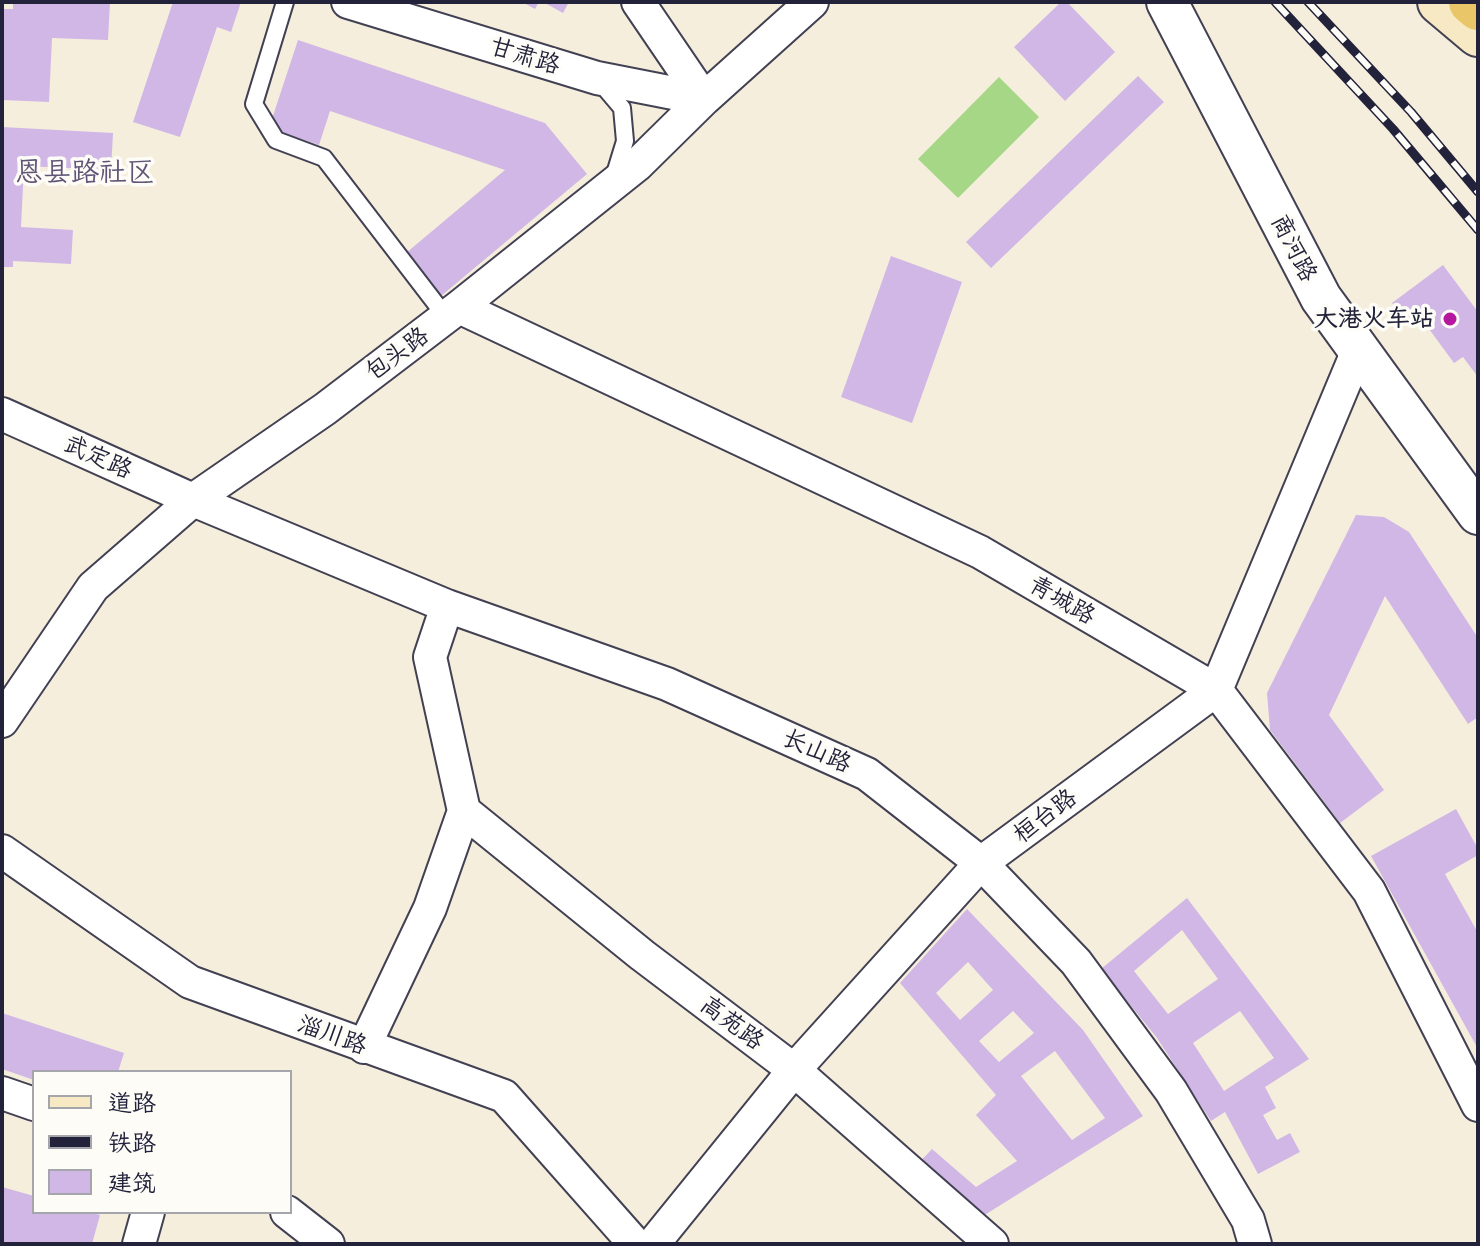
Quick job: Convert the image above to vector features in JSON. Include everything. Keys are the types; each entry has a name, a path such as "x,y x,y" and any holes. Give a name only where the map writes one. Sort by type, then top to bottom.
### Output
{"highway":[{"path":"1471,2 1478,8"}],"main road":[{"path":"1440,2 1478,34"}],"street":[{"name":"甘肃路","path":"348,2 597,78 704,99"},
{"path":"638,2 704,99"},
{"name":"包头路","path":"2,721 93,587 193,500 325,409 637,165 704,99 812,2"},
{"name":"商河路","path":"1167,2 1321,298 1478,514"},
{"name":"青城路","path":"452,312 980,552 1216,690 1369,891 1478,1105"},
{"path":"1216,690 1359,348"},
{"name":"武定路","path":"2,414 193,500"},
{"name":"长山路","path":"193,500 447,606 667,684 867,774 981,863 1076,962 1171,1091 1248,1220 1255,1244"},
{"path":"364,1047 430,908 464,811 430,657 447,606"},
{"name":"桓台路","path":"653,1244 794,1070 981,863 1216,690"},
{"name":"高苑路","path":"464,811 642,955 794,1070 992,1244"},
{"name":"淄川路","path":"2,851 190,982 504,1096 635,1244"},
{"path":"2,1093 32,1103"},
{"path":"139,1244 147,1214"},
{"path":"290,1214 328,1244"}],"lane":[{"path":"285,2 254,104 276,140 324,158 452,312"},
{"path":"597,78 622,108 625,141 611,185"}],"green space":[{"path":"999,77 1039,117 958,198 918,159"}],"building":[{"path":"13,2 110,2 108,40 52,38 49,102 2,100 2,9 13,9"},
{"path":"173,2 241,2 231,32 217,27 180,137 133,122"},
{"path":"522,2 539,2 535,9"},
{"path":"543,2 569,2 563,13"},
{"path":"1061,2 1067,2 1115,52 1065,101 1014,47"},
{"path":"298,40 545,123 587,174 441,296 406,253 505,170 330,111 319,145 269,128"},
{"path":"1138,76 1164,102 991,268 966,242"},
{"path":"2,127 113,133 111,170 24,166 21,227 73,230 71,264 13,261 13,267 2,267"},
{"path":"891,256 962,282 912,423 841,397"},
{"name":"大港火车站","path":"1443,265 1478,312 1478,377 1463,357 1454,363 1418,314 1407,323 1392,303"},
{"path":"1356,515 1384,517 1409,532 1478,638 1478,717 1468,724 1385,596 1329,715 1384,790 1340,823 1270,730 1267,693"},
{"path":"1456,809 1478,849 1478,855 1445,874 1478,933 1478,1049 1371,856"},
{"path":"1187,898 1309,1059 1265,1087 1276,1108 1263,1115 1277,1140 1290,1133 1300,1152 1258,1174 1225,1112 1211,1121 1157,1038 1101,969","holes":["1182,930 1218,979 1168,1014 1134,971","1240,1011 1274,1058 1224,1091 1193,1043"]},
{"path":"967,909 1083,1030 1143,1116 975,1221 913,1169 932,1149 976,1187 1017,1161 976,1115 996,1095 900,983","holes":["968,962 993,990 960,1020 936,993","1013,1011 1034,1033 999,1062 979,1041","1055,1051 1105,1118 1072,1140 1021,1076"]},
{"path":"2,1013 124,1053 119,1070 32,1070 32,1079 2,1069"},
{"path":"2,1187 32,1195 32,1214 100,1215 92,1244 2,1243"}],"railway":[{"path":"1275,2 1393,129 1478,230"},
{"path":"1308,2 1411,112 1478,192"}],"place":[{"name":"大港火车站","path":"1450,319"}],"district":[{"name":"恩县路社区","path":"85,172"}]}
